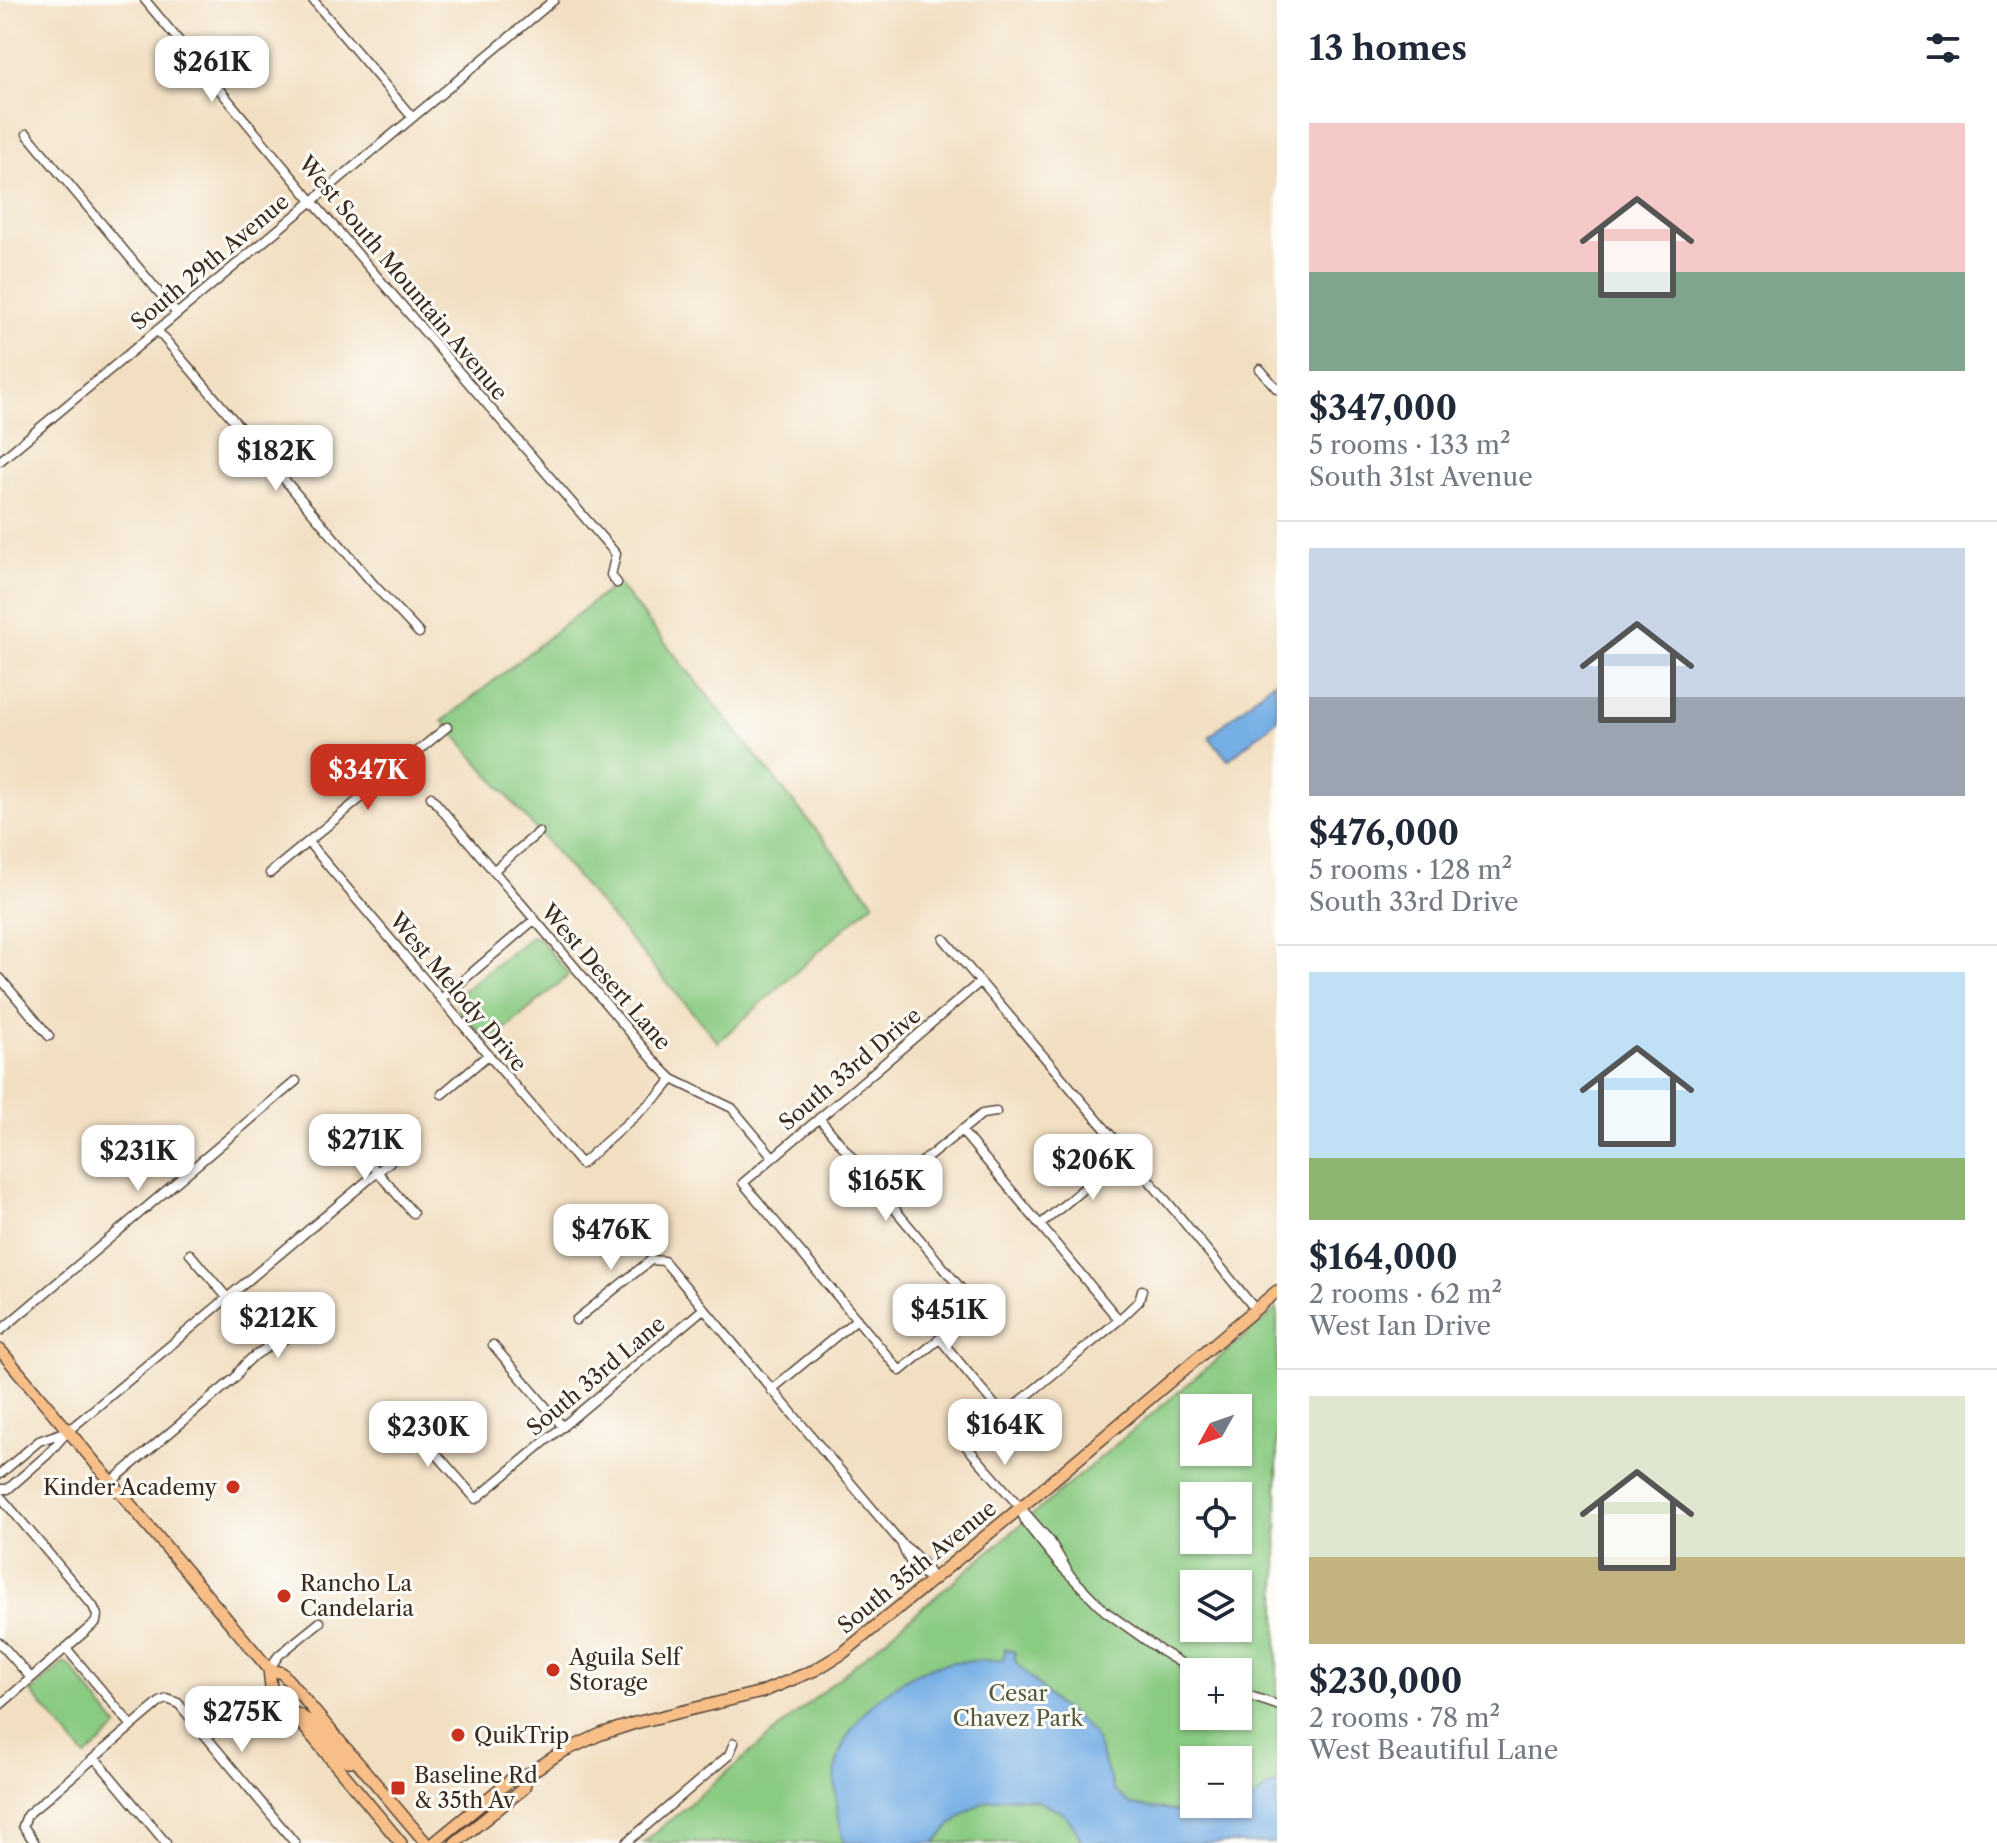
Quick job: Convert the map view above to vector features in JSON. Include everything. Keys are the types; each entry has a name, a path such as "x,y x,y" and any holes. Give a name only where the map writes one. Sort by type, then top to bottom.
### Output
{"main road":[{"name":"South 35th Avenue","path":"434,1843 513,1778 527,1775 560,1753 601,1734 635,1723 762,1692 802,1676 843,1653 1277,1291"},
{"path":"0,1350 269,1669 282,1673 426,1843"},
{"path":"269,1669 271,1687 401,1843"},
{"path":"289,1709 309,1721 347,1761 357,1761"},
{"name":"South 35th Avenue","path":"455,1843 524,1788 527,1775"}],"street":[{"name":"West South Mountain Avenue","path":"145,0 312,201 616,554 611,575 617,583"},
{"path":"313,0 412,117"},
{"name":"South 29th Avenue","path":"0,461 554,0"},
{"path":"27,134 177,314"},
{"path":"157,330 375,586 419,633"},
{"path":"1260,369 1277,389"},
{"path":"270,873 447,727"},
{"name":"West Desert Lane","path":"431,797 672,1079 732,1108 773,1157"},
{"path":"493,871 539,832"},
{"name":"West Melody Drive","path":"308,842 581,1164 660,1094 672,1079"},
{"path":"441,999 534,920"},
{"path":"944,939 1255,1309"},
{"path":"0,978 49,1036"},
{"name":"South 33rd Drive","path":"857,1319 743,1183 980,982"},
{"path":"442,1094 488,1055"},
{"path":"0,1331 296,1081"},
{"path":"882,1194 982,1114 996,1112"},
{"path":"771,1390 857,1319 900,1371 977,1308 819,1118"},
{"path":"341,1130 413,1213"},
{"path":"961,1130 1119,1320"},
{"path":"0,1489 8,1489 48,1454 68,1431 404,1150"},
{"path":"1040,1225 1126,1153"},
{"path":"190,1254 265,1342"},
{"path":"576,1320 651,1260 664,1261 702,1310 902,1544 908,1560 918,1573 933,1579"},
{"path":"1142,1290 1139,1301 1119,1320 966,1446 1050,1541 1067,1570 1105,1611 1180,1662"},
{"name":"South 33rd Lane","path":"405,1418 476,1499 702,1310"},
{"path":"111,1482 236,1377 243,1367 267,1348 303,1330"},
{"path":"940,1339 1003,1415"},
{"path":"493,1345 563,1427"},
{"path":"0,1474 39,1441 68,1431"},
{"path":"15,1461 26,1473"},
{"path":"0,1496 93,1606 97,1615 96,1622 0,1705"},
{"path":"269,1669 279,1655 320,1622"},
{"path":"0,1643 31,1678"},
{"path":"66,1648 132,1726"},
{"path":"1252,1697 1277,1705"},
{"path":"35,1843 25,1832 24,1820 132,1726 167,1699 173,1699 295,1843"},
{"path":"626,1843 729,1755 734,1743"},
{"path":"95,1758 166,1843"}],"green space":[{"path":"617,583 874,902 718,1042 443,721"},
{"path":"532,936 539,938 569,975 489,1043 458,1010 459,994"},
{"name":"Cesar Chavez Park","path":"1277,1309 1277,1843 643,1843"},
{"path":"64,1663 71,1667 118,1727 86,1757 31,1692"}],"water":[{"path":"1275,680 1277,720 1228,760 1209,737"},
{"path":"1005,1649 1015,1652 1015,1661 1056,1704 1094,1734 1114,1790 1131,1805 1180,1812 1180,1818 1252,1818 1252,1801 1268,1787 1277,1785 1277,1843 1081,1843 1067,1817 1055,1809 1041,1802 1011,1798 983,1803 969,1810 935,1843 844,1843 838,1816 836,1769 841,1750 862,1716 893,1687 929,1668 947,1663 1003,1660"}],"place":[{"name":"Kinder Academy","path":"233,1487"},
{"name":"Rancho La Candelaria","path":"284,1596"},
{"name":"Aguila Self Storage","path":"553,1670"},
{"name":"QuikTrip","path":"458,1735"},
{"name":"Baseline Rd & 35th Av","path":"398,1788"}]}
